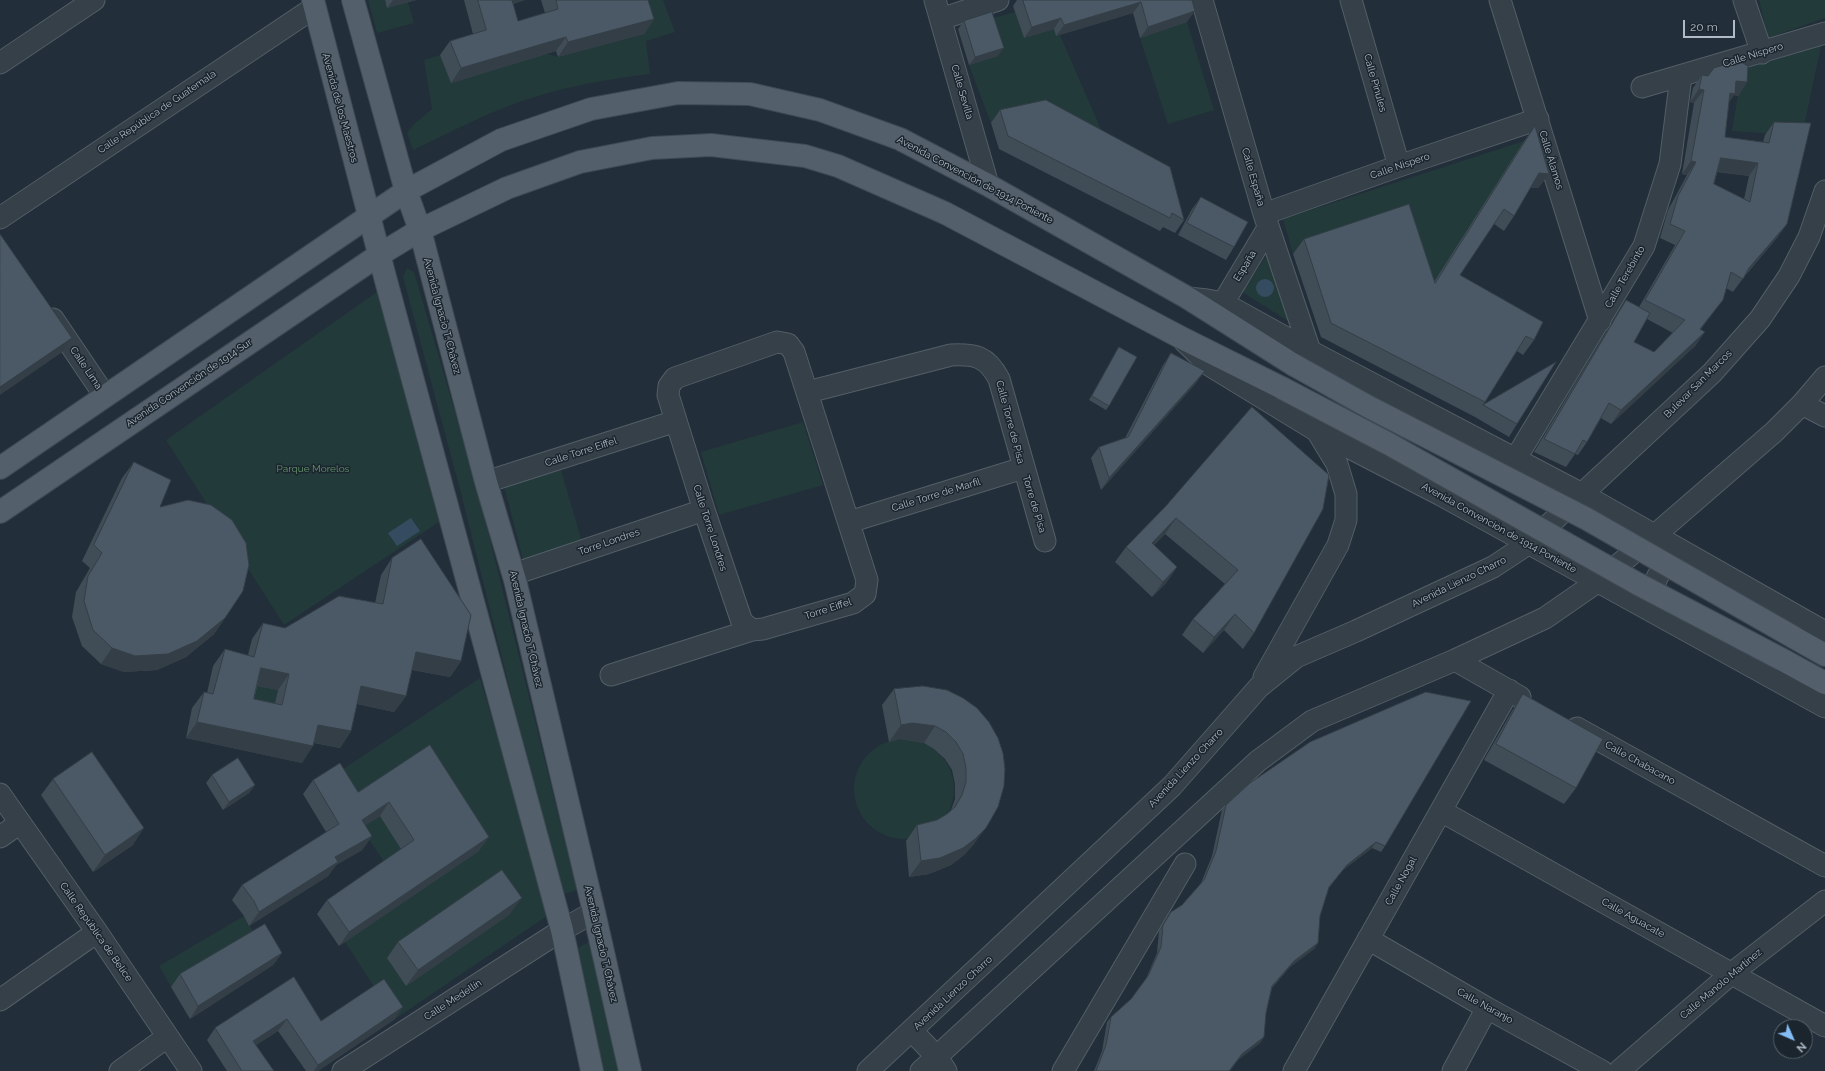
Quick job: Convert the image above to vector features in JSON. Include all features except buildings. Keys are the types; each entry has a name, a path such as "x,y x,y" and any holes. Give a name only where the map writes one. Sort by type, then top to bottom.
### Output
{"main road":[{"path":"353,0 406,191"},
{"name":"Avenida de los Maestros","path":"314,4 369,216"},
{"name":"Avenida Convención de 1914 Poniente","path":"369,216 406,191 501,140 591,109 678,93 750,94 820,110 900,139 988,185 1188,298 1302,358 1368,407 1587,519 1825,655"},
{"name":"Avenida Convención de 1914 Poniente","path":"379,255 420,230 507,188 580,162 652,148 711,145 805,156 838,166 945,213 1180,337 1389,444 1638,584 1825,682"},
{"name":"Avenida Ignacio T. Chávez","path":"406,191 420,230 486,482 514,574 630,1071"},
{"path":"0,468 369,216 562,930 591,1071"},
{"name":"Avenida Convención de 1914 Sur","path":"0,512 379,255"}],"street":[{"path":"0,63 94,0"},
{"path":"938,9 998,0"},
{"name":"Calle España","path":"1202,0 1266,221 1302,358"},
{"name":"Calle Pinules","path":"1351,0 1400,166"},
{"name":"Calle Álamos","path":"1500,0 1600,321"},
{"path":"1744,0 1762,53"},
{"name":"Calle República de Guatemala","path":"0,218 314,4"},
{"name":"Calle Sevilla","path":"938,9 988,185"},
{"name":"Calle Níspero","path":"1642,87 1762,53 1825,33"},
{"name":"Calle Terebinto","path":"1516,458 1644,246 1670,164 1681,76"},
{"name":"Calle Níspero","path":"1266,221 1400,166 1538,119"},
{"name":"Bulevar San Marcos","path":"1528,544 1712,373 1760,319 1789,276 1809,237 1825,191"},
{"name":"España","path":"1223,303 1266,221"},
{"name":"Avenida Convención de 1914 Poniente","path":"1188,298 1223,303 1302,358 1516,458 1693,556 1825,632"},
{"name":"Calle Lima","path":"44,305 105,396"},
{"name":"Avenida Convención de 1914 Poniente","path":"1180,337 1209,365 1317,431 1442,495 1528,544 1825,707"},
{"name":"Torre Eiffel","path":"612,675 752,630 763,629 853,603 865,594 867,580 808,392 794,352 788,344 777,342 675,378 669,386 668,395 676,421"},
{"name":"Calle Torre de Pisa","path":"808,392 950,355 970,354 981,358 993,367 999,379 1023,468"},
{"path":"921,1071 942,1064 1258,761 1312,721 1455,660 1545,618 1597,582 1655,535 1774,432 1802,404 1825,377"},
{"path":"1802,404 1825,416"},
{"name":"Calle Torre Eiffel","path":"486,482 676,421"},
{"name":"Calle Torre Londres","path":"676,421 742,622 752,630"},
{"path":"1259,687 1338,545 1346,520 1346,494 1336,464 1317,431"},
{"path":"1442,495 1455,491 1467,481 1473,472 1476,454 1470,436"},
{"name":"Calle Torre de Marfil","path":"849,522 1023,468"},
{"name":"Torre de Pisa","path":"1023,468 1045,541"},
{"name":"Torre Londres","path":"514,574 704,510"},
{"name":"Avenida Lienzo Charro","path":"868,1071 1172,786 1259,687 1296,657 1356,631 1493,567 1528,544"},
{"path":"1656,614 1653,589 1657,576 1668,564 1682,556 1693,556"},
{"path":"1455,660 1536,705"},
{"name":"Calle Nogal","path":"1294,1071 1509,690"},
{"name":"Calle Chabacano","path":"1564,721 1825,866"},
{"name":"Calle República de Belice","path":"0,794 97,932 191,1071"},
{"name":"Calle Aguacate","path":"1441,811 1825,1026"},
{"path":"0,837 20,823"},
{"path":"1063,1071 1185,864"},
{"name":"Calle Manolo Martínez","path":"1619,1071 1732,973 1825,901"},
{"name":"Calle Medellín","path":"343,1071 562,930 594,912"},
{"path":"0,1000 97,932"},
{"name":"Calle Naranjo","path":"1368,939 1487,1008 1602,1071"},
{"path":"1453,1071 1487,1008"},
{"path":"912,1031 942,1064"},
{"path":"120,1071 167,1037"}],"green space":[{"path":"368,0 385,0 387,8 408,2 414,23 377,33"},
{"path":"634,0 663,0 675,32 646,41 650,74 619,78 558,90 528,99 484,116 413,150 407,133 414,124 432,109 424,60 440,55 548,54 558,57 644,34"},
{"path":"1759,0 1825,0 1825,18 1768,38"},
{"path":"1015,12 1024,38 1054,29 1056,36 1060,35 1113,157 991,123 969,65 998,56 986,20"},
{"path":"1187,22 1214,110 1168,124 1140,38"},
{"path":"1821,46 1802,136 1732,131 1742,70"},
{"path":"1524,141 1423,305 1398,219 1293,254 1283,219"},
{"path":"1269,252 1291,323 1242,292"},
{"path":"407,268 414,272 477,487 577,890 561,895 462,497 403,277"},
{"name":"Parque Morelos","path":"377,292 439,522 284,625 166,440"},
{"path":"803,422 823,485 719,515 701,452"},
{"path":"561,470 582,542 523,560 504,486"},
{"path":"480,678 550,914 395,1019 345,942 479,851 387,866 361,828 331,777"},
{"path":"250,684 278,690 271,721 243,715"},
{"path":"904,739 923,743 940,753 950,770 954,789 950,808 940,825 923,835 904,839 885,835 868,825 858,808 854,789 858,770 868,753 885,743"},
{"path":"244,916 256,936 171,987 159,966"},
{"path":"590,941 623,1071 604,1071 574,950"}],"water":[{"path":"1261,279 1269,279 1274,284 1272,295 1269,297 1261,297 1256,292 1256,284"},
{"path":"411,518 420,531 397,546 388,533"}]}
